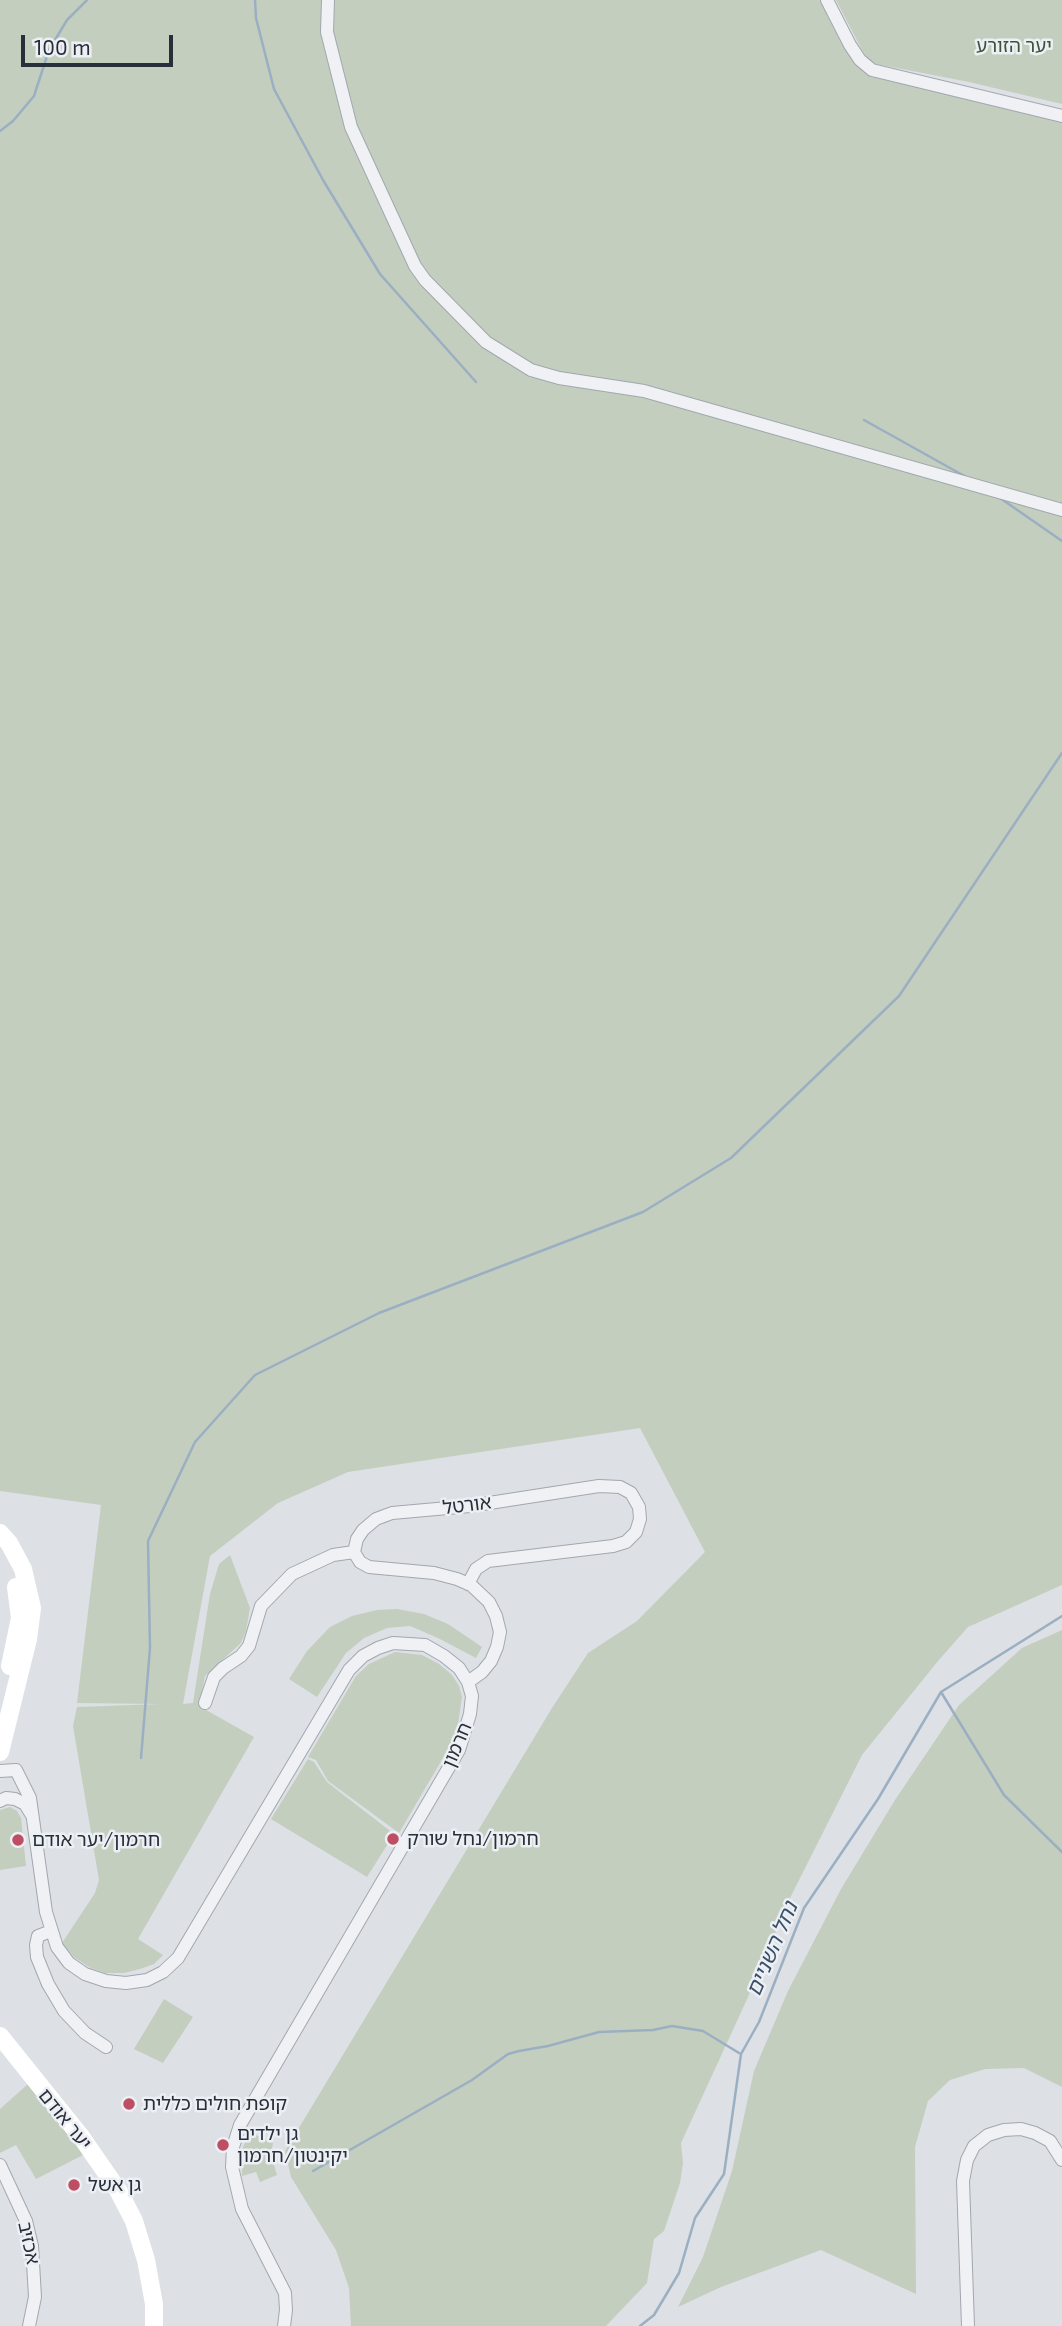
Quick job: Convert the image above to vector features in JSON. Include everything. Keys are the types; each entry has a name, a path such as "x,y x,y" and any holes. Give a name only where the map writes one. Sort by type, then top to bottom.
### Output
{"street":[{"path":"328,0 327,32 351,127 415,266 425,280 486,342 531,370 559,378 644,391 1062,510"},
{"path":"827,0 850,45 860,60 872,70 1062,116"},
{"name":"אורטל","path":"354,1552 357,1539 363,1530 376,1519 392,1513 470,1506 599,1486 620,1487 631,1493 639,1507 640,1519 636,1532 626,1542 613,1546 488,1561 476,1569 468,1584"},
{"path":"0,1533 16,1555 30,1595 31,1623 11,1656 0,1752"},
{"path":"0,1552 14,1579 20,1618 0,1706"},
{"path":"0,1771 16,1770 30,1798 46,1912 57,1947 69,1964 85,1974 106,1981 126,1983 147,1980 163,1972 178,1958 349,1670 363,1656 378,1648 394,1643 425,1646 452,1662 468,1682 491,1661 500,1632 496,1616 489,1602 468,1584 433,1573 369,1567 360,1562 354,1552 333,1555 292,1574 261,1606 249,1646 241,1656 214,1677 205,1703"},
{"name":"חרמון","path":"284,2326 285,2293 243,2209 232,2167 233,2147 240,2125 459,1750 470,1714 472,1696 468,1682"},
{"path":"0,1801 6,1798 15,1799 25,1804 32,1815"},
{"path":"51,1931 38,1936 36,1945 37,1957 48,1984 71,2018 85,2033 106,2047"},
{"name":"יער אודם","path":"0,2036 82,2138 118,2190 134,2221 146,2260 154,2304 154,2326"},
{"path":"968,2326 963,2181 967,2160 974,2146 996,2132 1021,2129 1050,2141 1062,2160"},
{"name":"אכזיב","path":"0,2165 26,2221 32,2246 35,2297 29,2326"}],"green space":[{"path":"0,0 820,0 850,55 871,77 953,93 1062,121 1062,1585 968,1627 862,1755 791,1896 681,2143 683,2163 680,2183 664,2231 654,2239 647,2283 606,2326 351,2326 349,2288 336,2250 291,2177 285,2151 552,1708 588,1653 637,1621 705,1552 640,1428 348,1472 278,1503 210,1556 183,1704 193,1703 210,1594 219,1564 230,1555 250,1608 246,1631 241,1643 205,1676 199,1706 254,1737 138,1939 163,1955 154,1964 140,1969 124,1973 105,1973 75,1958 62,1943 95,1893 99,1880 73,1726 77,1707 161,1704 77,1703 101,1505 0,1491"},
{"name":"יער הזורע","path":"836,0 1062,0 1062,104 871,63"},
{"path":"397,1609 424,1614 448,1624 482,1647 476,1658 410,1626 387,1628 364,1638 346,1653 317,1697 289,1679 307,1651 330,1627 352,1616"},
{"path":"1062,1630 1062,2087 1024,2068 985,2069 950,2080 928,2101 915,2147 916,2294 821,2250 721,2287 678,2307 703,2257 732,2171 754,2071 788,1991 841,1889 895,1800 959,1705 1022,1648"},
{"path":"395,1652 422,1655 439,1664 452,1675 462,1697 457,1731 399,1833 328,1781 316,1760 308,1757 356,1676 369,1664"},
{"path":"308,1759 314,1762 327,1782 394,1834 367,1877 271,1819"},
{"path":"10,1807 17,1811 21,1818 26,1866 0,1870 0,1810"},
{"path":"164,1999 193,2017 163,2063 134,2049"},
{"path":"28,2084 85,2154 36,2179 16,2145 0,2153 0,2109"},
{"path":"250,2132 273,2143 271,2155 277,2175 260,2182 256,2172 242,2176 243,2147"}],"waterway":[{"path":"0,131 13,121 34,96 49,50 67,20 87,0"},
{"path":"255,0 256,18 274,89 323,180 380,274 476,382"},
{"path":"864,420 968,478"},
{"path":"1000,498 1062,541"},
{"path":"141,1758 150,1648 148,1541 195,1442 255,1375 379,1313 643,1212 731,1158 899,996 1062,753"},
{"name":"נחל השניים","path":"640,2326 654,2315 679,2273 695,2218 724,2174 741,2054 759,2022 804,1908 878,1799 941,1692 1062,1616"},
{"path":"941,1692 1004,1795 1062,1852"},
{"path":"313,2171 472,2080 508,2054 599,2032 653,2030 672,2026 703,2031 739,2053"}],"place":[{"name":"חרמון/נחל שורק","path":"393,1839"},
{"name":"חרמון/יער אודם","path":"18,1840"},
{"name":"קופת חולים כללית","path":"129,2104"},
{"name":"גן ילדים יקינטון/חרמון","path":"223,2145"},
{"name":"גן אשל","path":"74,2185"}]}
